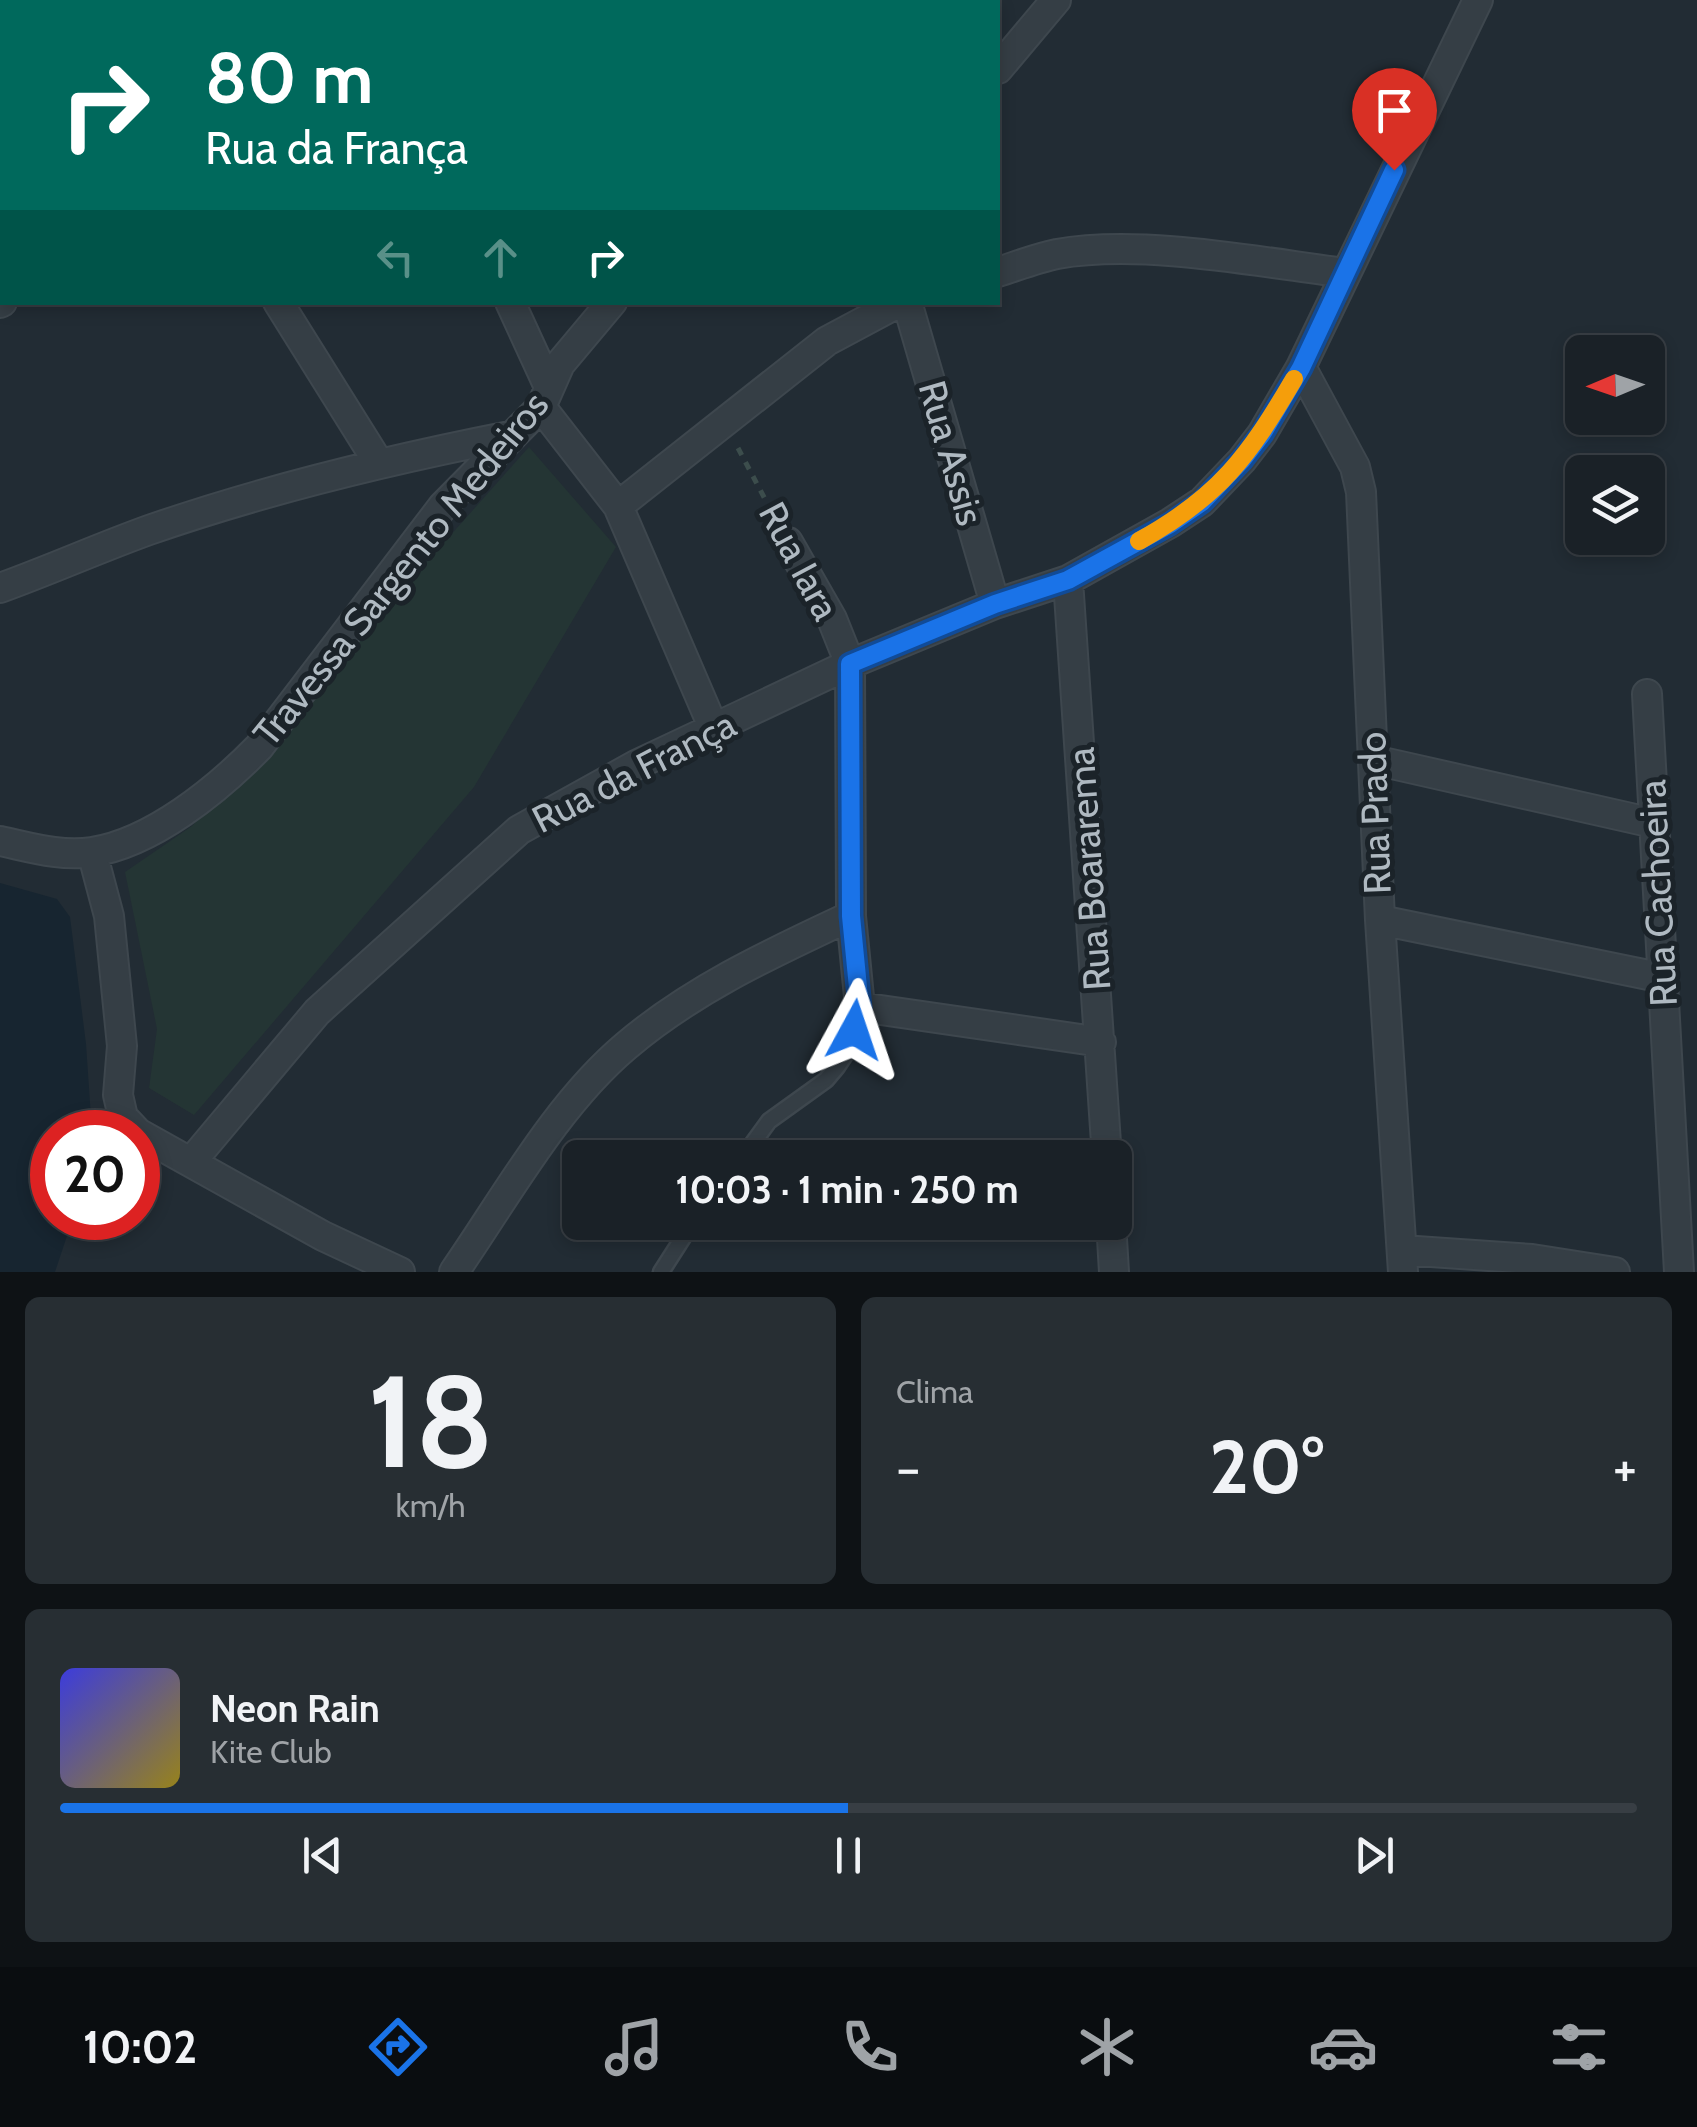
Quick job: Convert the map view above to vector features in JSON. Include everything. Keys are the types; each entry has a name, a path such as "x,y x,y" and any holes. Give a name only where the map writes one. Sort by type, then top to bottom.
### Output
{"street":[{"path":"1000,68 1056,0"},
{"name":"Rua da França","path":"191,1162 316,1012 519,830 582,793 850,664 995,604 1068,580 1202,502 1262,434 1301,368 1478,0"},
{"path":"1000,271 1056,254 1109,249 1216,256 1344,273"},
{"path":"280,305 378,462"},
{"path":"511,305 545,397 618,506 714,729"},
{"name":"Travessa Sargento Medeiros","path":"0,840 60,853 92,852 148,834 232,774 259,746 443,506 545,397 570,350 609,305"},
{"path":"618,506 826,341 897,305"},
{"name":"Rua Assis","path":"904,305 995,604"},
{"name":"Rua Prado","path":"1301,368 1355,467 1361,492 1380,920 1403,1261"},
{"path":"0,588 148,531 378,462 511,436"},
{"name":"Rua Iara","path":"788,542 832,619 850,664 851,916 860,1008"},
{"name":"Rua Boararema","path":"1068,580 1106,1140"},
{"name":"Rua Cachoeira","path":"1648,694 1679,1272"},
{"path":"1374,760 1653,823"},
{"path":"92,852 109,916 122,1046 118,1095 121,1110"},
{"path":"454,1272 560,1119 625,1046 688,999 743,967 851,916"},
{"path":"1380,920 1663,978"},
{"path":"860,1008 1101,1042"},
{"path":"160,1145 324,1236 400,1272"},
{"path":"1112,1240 1114,1272"},
{"path":"1403,1261 1532,1259 1615,1272"}],"lane":[{"path":"755,1140 769,1121 826,1080 837,1067 847,1052 860,1008"},
{"path":"661,1272 681,1240"}],"path":[{"name":"Rua Iara","path":"724,422 788,542"}],"shaded area":[{"path":"529,447 616,547 474,787 194,1115 149,1088 157,1029 125,872 192,826"}],"water":[{"path":"0,883 57,899 70,917 90,1110 30,1110 30,1240 66,1240 55,1272 0,1272"}],"slow traffic":[{"path":"1139,541 1202,502 1220,484 1262,434 1294,379"}],"route":[{"path":"854,1030 860,1008 851,916 850,664 995,604 1068,580 1202,502 1262,434 1301,368 1394,170"}]}
